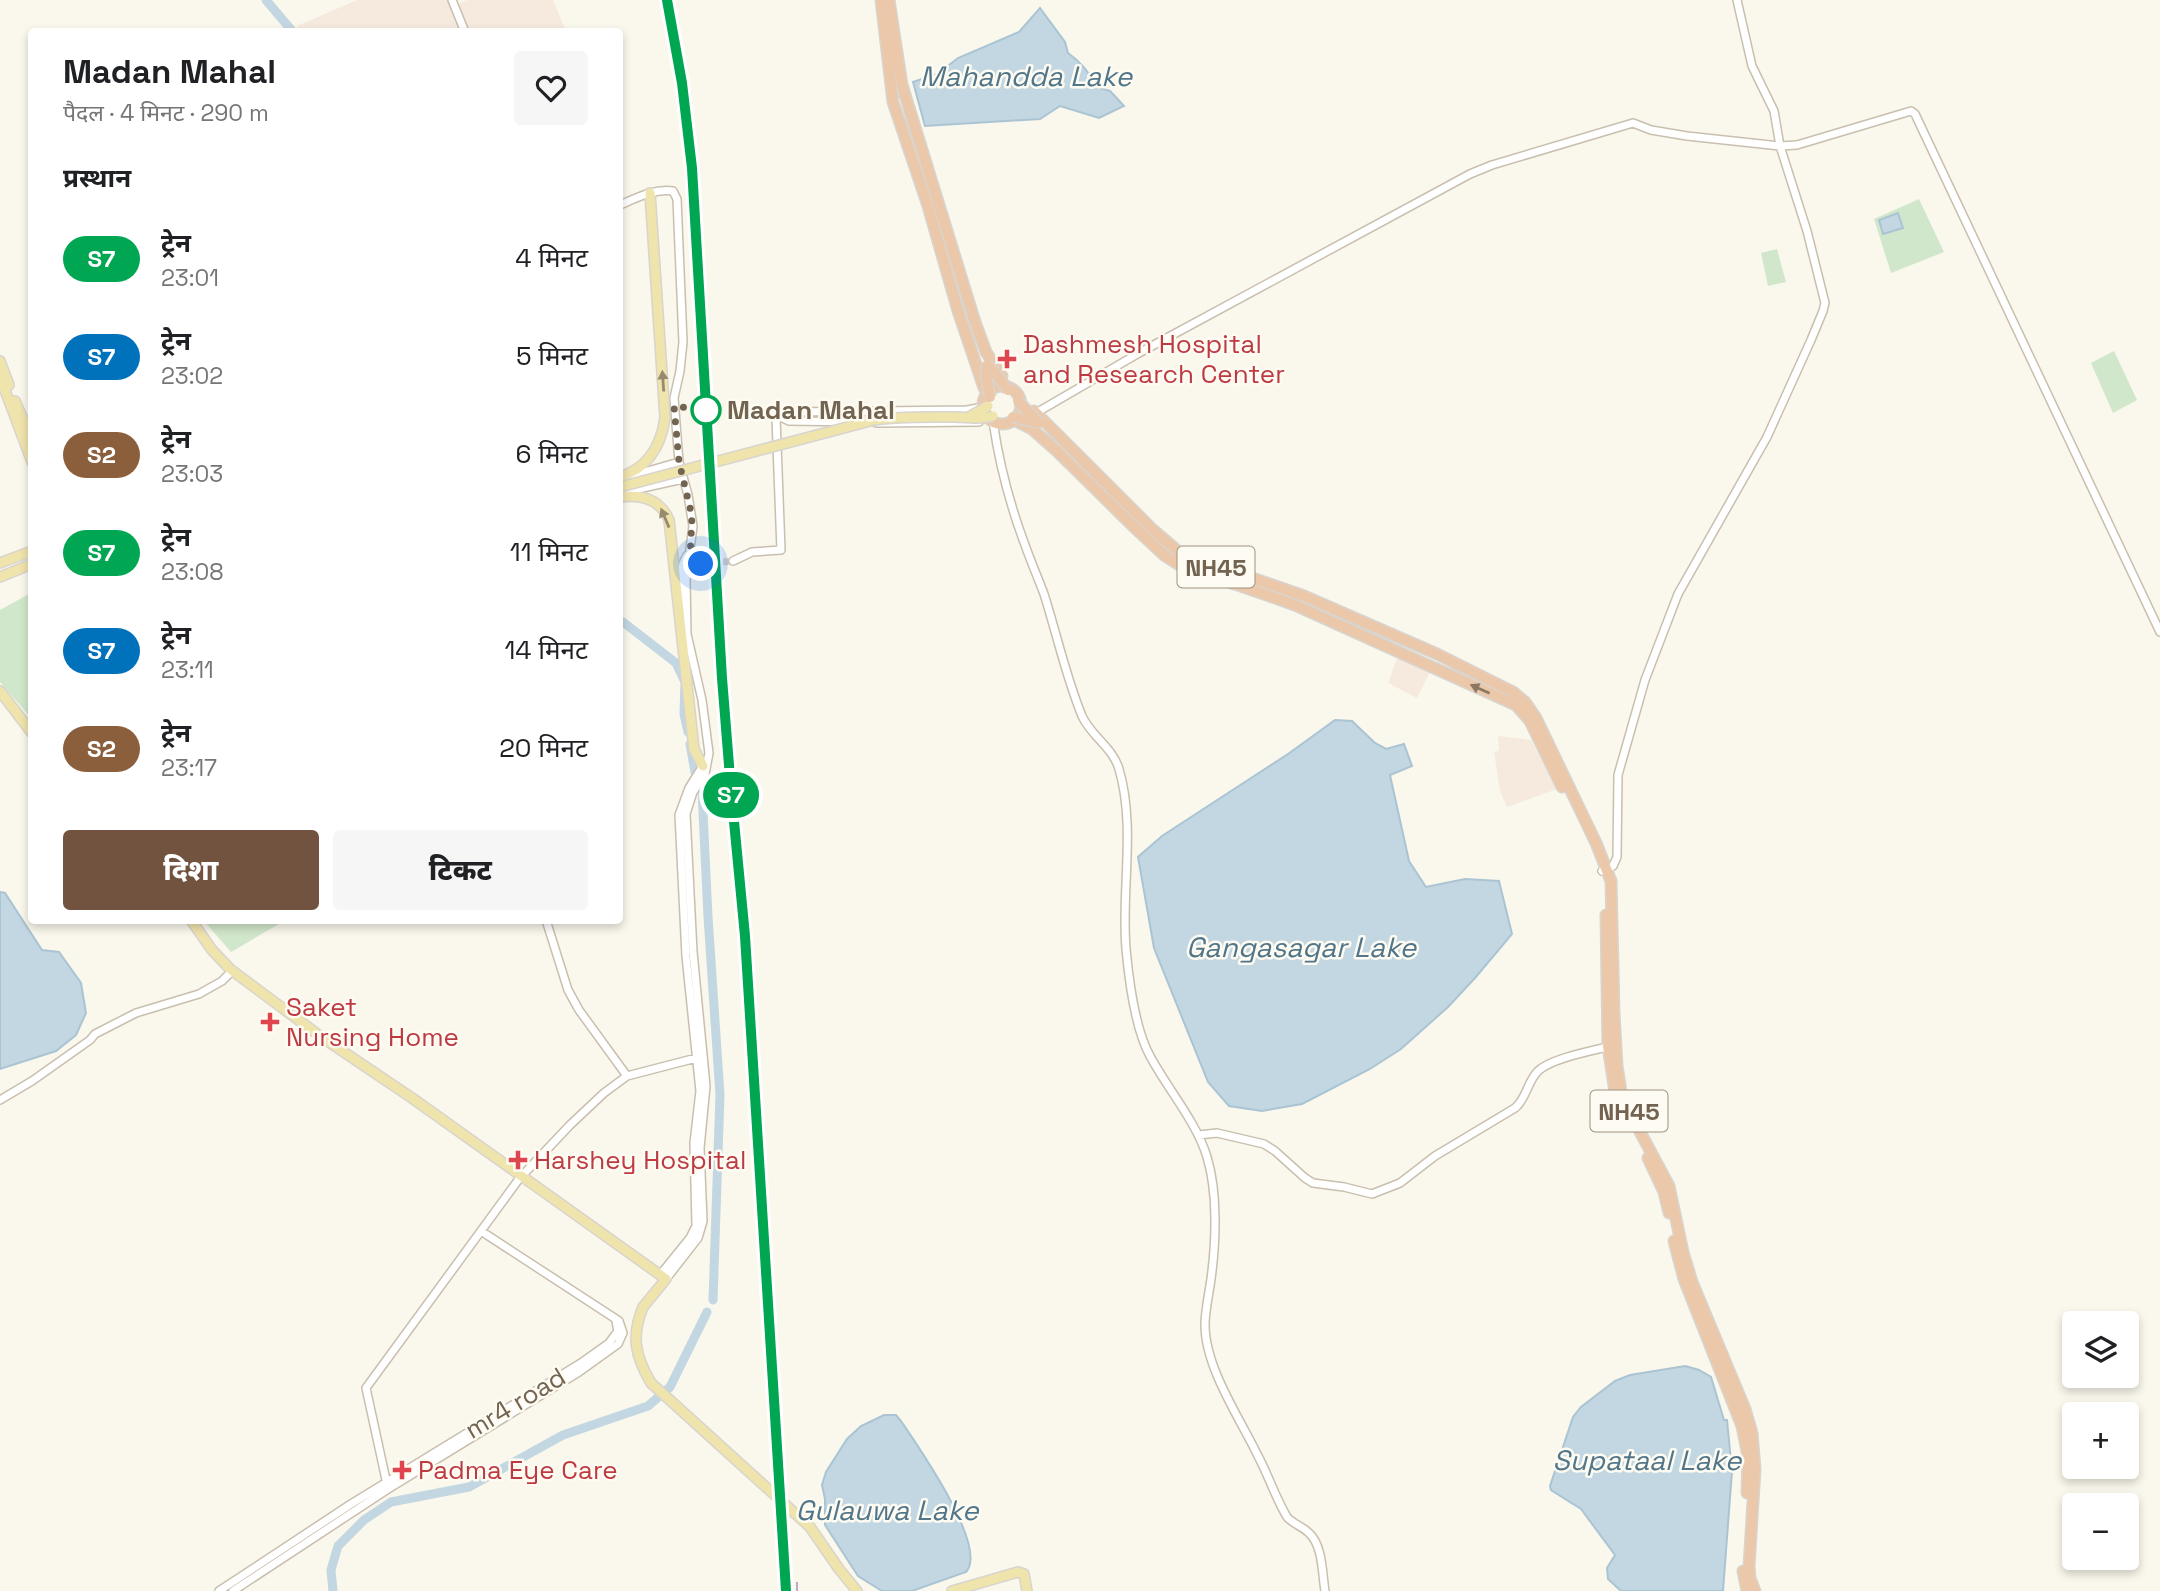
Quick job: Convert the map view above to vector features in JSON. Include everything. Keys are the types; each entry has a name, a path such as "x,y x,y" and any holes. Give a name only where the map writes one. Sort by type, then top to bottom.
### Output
{"highway":[{"path":"881,0 899,99 925,169 976,340 987,365 1174,555 1190,564 1319,608 1433,658 1460,666"},
{"path":"888,0 897,86 979,333 1008,389"},
{"path":"897,86 893,102 898,122 918,175 992,419 1037,418"},
{"path":"987,365 987,401"},
{"path":"987,401 1000,390 1008,389"},
{"path":"1013,418 1019,399"},
{"name":"NH45","path":"1013,418 1032,429 1057,450 1132,526 1164,555 1181,566 1295,605 1507,699 1527,716 1605,871"},
{"name":"NH45","path":"1037,418 1163,540 1180,553 1304,596 1437,654 1513,692 1530,708 1583,814 1605,871 1612,897 1612,1045 1622,1098 1669,1186 1688,1270 1746,1440 1748,1482 1743,1563 1747,1591"},
{"path":"1433,658 1454,677"},
{"name":"NH45","path":"1716,1351 1747,1416 1754,1446 1749,1567 1755,1591"}],"main road":[{"path":"623,476 651,456 663,434 665,418 650,193"},
{"path":"0,360 28,430"},
{"path":"0,377 28,451"},
{"path":"969,417 987,401"},
{"path":"623,486 874,420 892,417 992,419"},
{"path":"623,495 652,500 668,520 696,755 703,769"},
{"path":"20,554 28,548"},
{"path":"0,563 28,552"},
{"path":"0,570 28,560"},
{"path":"0,577 28,566"},
{"path":"0,691 28,728"},
{"path":"0,699 28,735"},
{"path":"190,924 211,957 231,973 344,1057 598,1233 661,1281 643,1307 636,1332 639,1361 651,1382 810,1527 857,1591"},
{"path":"952,1591 1021,1572 1026,1577 1027,1591"}],"street":[{"path":"452,0 463,28"},
{"path":"1605,871 1613,866 1617,858 1618,783 1624,752 1645,680 1678,594 1767,437 1823,311 1824,295 1780,146 1774,111 1752,66 1737,0"},
{"path":"1037,418 1139,353 1470,174 1492,165 1633,123 1651,130 1687,136 1780,146 1797,145 1822,138 1908,110 1915,114 2160,632"},
{"path":"623,204 666,190 673,191 679,209 683,342 682,364 674,398 679,462 692,516 690,557 682,565 682,625 705,747 703,769 679,815 685,946 706,1086 700,1147 702,1230 661,1281"},
{"path":"733,561 752,552 781,550 775,419 789,412 973,410 987,401"},
{"path":"781,417 789,421 883,423 969,423 992,419 999,460 1070,682 1087,725 1119,768 1126,835 1126,948 1138,1027 1149,1055 1199,1135 1208,1160 1215,1199 1211,1279 1205,1326 1210,1353 1221,1386 1287,1517 1295,1525 1305,1529 1318,1545 1325,1591"},
{"path":"623,477 679,462"},
{"path":"623,494 683,479"},
{"path":"547,924 568,990 579,1010 627,1076"},
{"path":"0,1100 32,1081 95,1034 136,1013 200,994 231,973"},
{"path":"1199,1135 1217,1133 1264,1144 1313,1183 1372,1194 1400,1183 1435,1156 1515,1108 1524,1099 1539,1070 1563,1059 1612,1045"},
{"path":"387,1486 366,1388 520,1178 578,1117 627,1076 701,1057"},
{"name":"mr4 road","path":"233,1591 387,1486 618,1345 623,1336 622,1326 615,1317 481,1231"},
{"name":"mr4 road","path":"219,1591 351,1504 387,1486"}],"shaded area":[{"path":"357,0 448,0 460,28 299,28 297,26"},
{"path":"467,0 553,0 565,28 465,28 455,5"},
{"path":"1399,653 1432,668 1417,698 1388,683"},
{"path":"1498,736 1531,740 1557,789 1507,807 1500,791 1494,752 1499,751"}],"green space":[{"path":"1919,199 1944,252 1891,273 1874,219"},
{"path":"1777,249 1786,282 1768,286 1761,253"},
{"path":"2114,351 2137,400 2113,413 2091,363"},
{"path":"28,595 28,715 0,682 0,610"},
{"path":"207,924 279,924 231,952"}],"water":[{"name":"Mahandda Lake","path":"1040,8 1065,42 1068,53 1085,68 1097,87 1110,91 1124,106 1099,118 1060,106 1040,119 925,126 913,82 937,74 958,58 1019,32"},
{"path":"1898,213 1903,228 1883,234 1879,220"},
{"name":"Gangasagar Lake","path":"1335,720 1352,721 1375,743 1386,749 1404,744 1412,766 1390,775 1409,861 1426,887 1465,879 1499,881 1512,934 1448,1007 1401,1049 1370,1069 1302,1104 1262,1111 1229,1106 1208,1082 1154,948 1138,857 1162,836"},
{"path":"0,892 5,893 42,950 59,952 81,983 86,1013 76,1035 56,1051 0,1069"},
{"name":"Supataal Lake","path":"1685,1366 1711,1377 1724,1420 1727,1420 1732,1471 1723,1591 1621,1591 1608,1579 1607,1568 1615,1555 1581,1509 1551,1490 1550,1486 1573,1417 1581,1407 1615,1381 1630,1375"},
{"name":"Gulauwa Lake","path":"884,1415 896,1415 909,1433 948,1496 968,1541 970,1559 966,1572 912,1591 882,1591 858,1576 825,1525 822,1485 826,1472 847,1439 861,1426"}],"waterway":[{"path":"266,0 290,28"},
{"path":"623,622 676,663 685,682 684,714 688,732"},
{"path":"690,744 702,791 720,1095 713,1300"},
{"path":"333,1591 331,1570 338,1546 364,1520 391,1502 469,1487 563,1435 648,1406 670,1387 707,1312"}],"tunnel":[{"path":"701,564 733,561"}],"railway":[{"path":"667,0 682,83 692,168 724,702 745,936 786,1591"},
{"path":"797,1582 797,1591"}],"train":[{"name":"S7","path":"667,0 682,83 692,168 722,678 745,936 786,1591"}],"place":[{"name":"Dashmesh Hospital and Research Center","path":"1007,359"},
{"name":"Madan Mahal","path":"706,410"},
{"name":"Saket Nursing Home","path":"270,1022"},
{"name":"Harshey Hospital","path":"518,1160"},
{"name":"Padma Eye Care","path":"402,1470"}],"route":[{"path":"701,564 690,559 692,516 679,462 674,406 706,410"}]}
